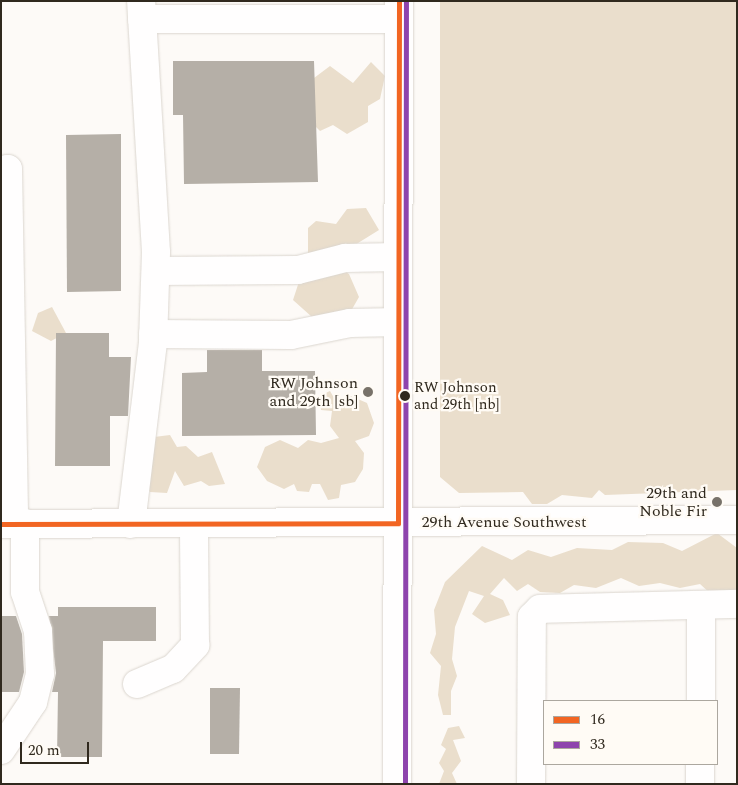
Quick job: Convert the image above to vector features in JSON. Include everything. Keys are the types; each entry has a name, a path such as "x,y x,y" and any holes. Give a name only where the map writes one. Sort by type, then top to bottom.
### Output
{"street":[{"path":"131,524 153,334 156,271 142,10 399,10 397,784"},
{"path":"1,170 8,170 6,359 14,524 25,592 38,632 40,674 33,702 1,750"},
{"path":"156,271 298,270 345,258 398,257"},
{"path":"153,334 291,335 350,323 398,322"},
{"name":"29th Avenue Southwest","path":"14,524 737,520"},
{"path":"137,684 173,669 195,645 194,524"},
{"path":"531,784 532,616 540,608 737,604"},
{"path":"701,605 701,700"},
{"path":"700,765 700,784"}],"shaded area":[{"path":"440,1 737,1 737,490 605,495 599,490 592,498 562,495 547,504 532,504 523,492 459,493 440,477"},
{"path":"371,62 385,76 380,99 368,106 368,122 347,134 333,125 320,131 304,115 306,84 330,66 353,83"},
{"path":"366,208 379,230 329,261 349,274 359,297 347,318 312,317 293,300 308,254 308,228 316,221 336,224 347,209"},
{"path":"52,307 66,333 51,341 32,331 38,313"},
{"path":"330,391 337,403 351,396 367,403 374,423 369,436 355,441 364,453 363,469 355,482 341,485 339,498 328,500 320,484 312,484 309,492 297,491 294,484 284,489 267,481 257,467 265,447 280,440 298,448 308,440 321,443 339,438 330,426 332,411 321,410 319,396"},
{"path":"170,435 177,447 186,446 198,457 212,452 225,484 209,486 201,481 184,486 175,471 167,493 150,492 143,481 154,437"},
{"path":"717,533 737,548 737,603 724,606 700,584 680,588 660,583 639,586 621,578 596,588 574,585 560,593 540,592 528,584 517,591 504,578 490,594 503,600 510,615 485,623 472,614 484,596 469,591 455,627 452,659 457,676 451,691 451,715 443,715 438,695 441,666 430,653 436,634 434,610 445,582 482,546 512,560 528,550 551,557 577,548 612,550 628,542 663,543 682,551"},
{"path":"459,726 465,738 453,740 461,761 452,773 457,784 439,784 444,771 439,763 446,749 441,745 448,728"}],"building":[{"path":"173,61 314,61 318,182 184,184 183,115 173,115"},
{"path":"121,134 121,291 67,292 66,135"},
{"path":"56,333 109,333 109,357 131,357 128,416 110,416 110,466 55,466"},
{"path":"207,350 262,350 262,371 315,371 316,435 182,436 182,373 207,372"},
{"path":"58,607 156,607 156,641 103,641 102,757 57,757 58,692 52,692 56,673 49,616 58,616"},
{"path":"1,616 16,616 22,634 24,672 19,692 1,692"},
{"path":"210,688 240,688 239,754 210,754"}],"transit line":[{"name":"16","path":"1,524 398,523 399,1"},
{"name":"33","path":"405,784 406,1"}],"place":[{"name":"RW Johnson and 29th [sb]","path":"368,392"},
{"name":"RW Johnson and 29th [nb]","path":"405,396"},
{"name":"29th and Noble Fir","path":"717,502"}]}
